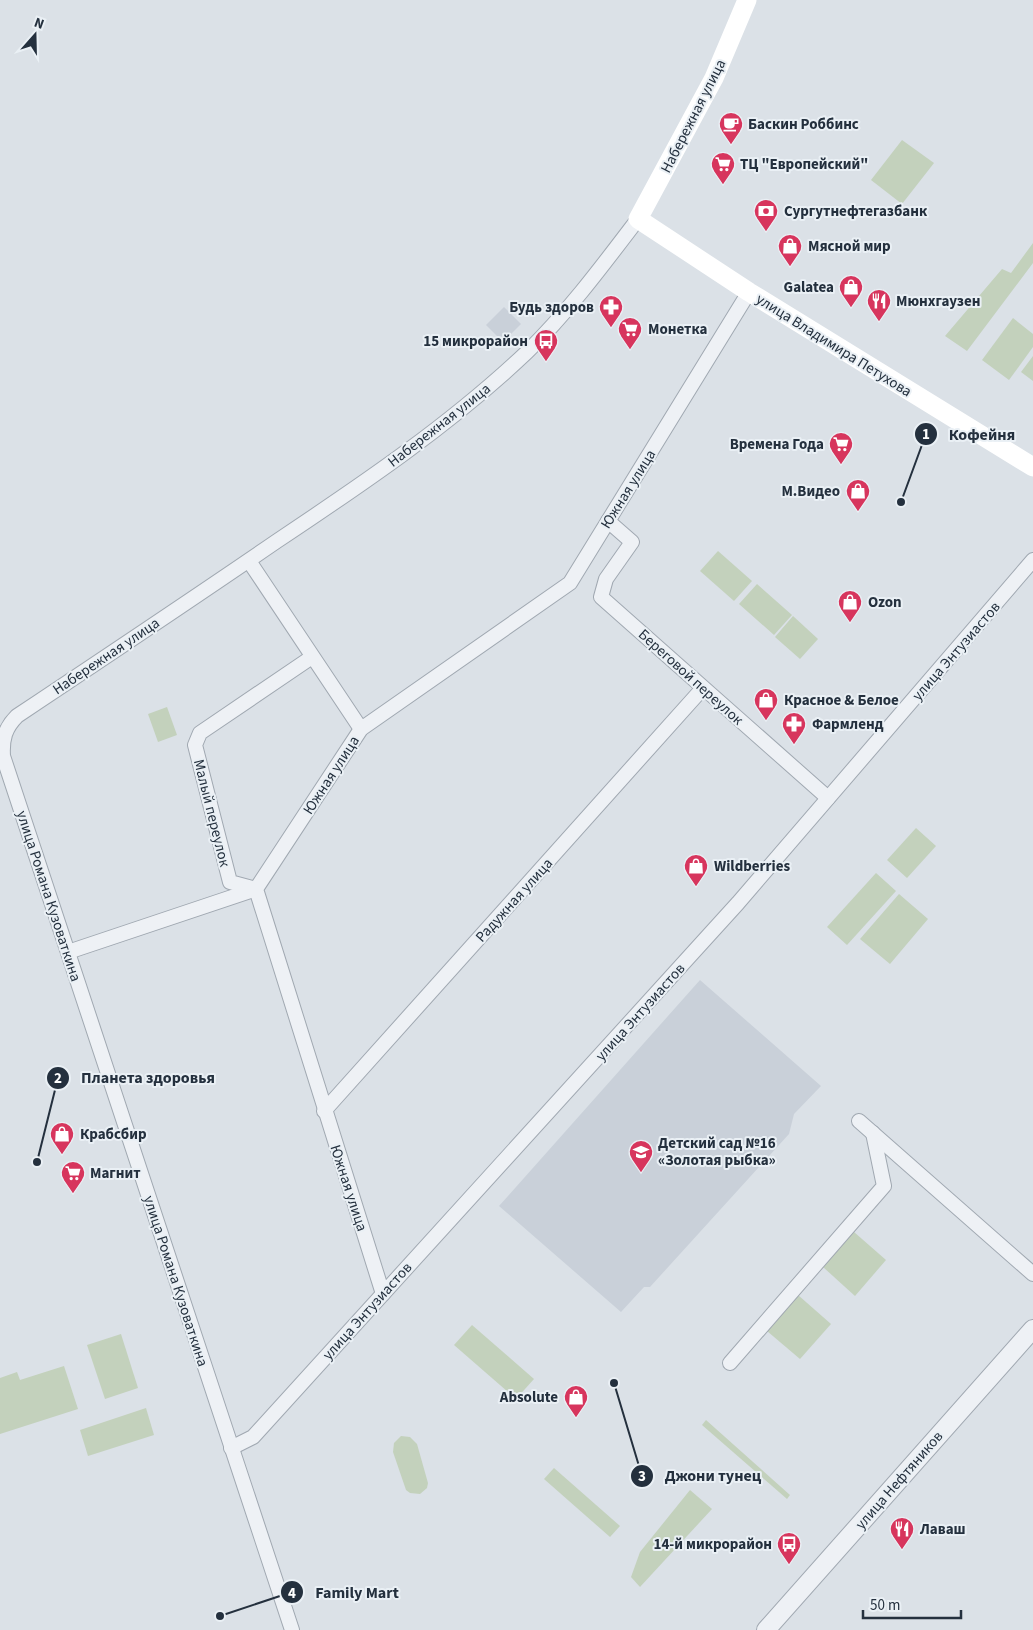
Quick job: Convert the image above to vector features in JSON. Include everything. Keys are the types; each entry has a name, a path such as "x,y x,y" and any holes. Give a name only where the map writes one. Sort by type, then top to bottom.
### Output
{"main road":[{"name":"Набережная улица","path":"638,220 714,78 746,0"},
{"name":"улица Владимира Петухова","path":"638,220 749,292 1033,467"}],"street":[{"name":"Набережная улица","path":"5,732 17,716 386,467 499,377 528,350 579,295 638,220"},
{"name":"Южная улица","path":"383,1294 324,1111 256,889 361,729 570,583 749,292"},
{"name":"Береговой переулок","path":"608,521 632,542 606,579 601,597 828,798"},
{"path":"249,560 361,729"},
{"name":"улица Энтузиастов","path":"231,1448 253,1436 738,903 1033,560"},
{"name":"Малый переулок","path":"256,889 230,882 195,744 200,733 312,657"},
{"name":"Радужная улица","path":"324,1111 703,688"},
{"name":"улица Романа Кузоваткина","path":"5,732 2,744 3,756 292,1630"},
{"path":"68,952 256,889"},
{"path":"859,1121 1033,1274"},
{"path":"730,1363 884,1186 873,1133"},
{"name":"улица Нефтяников","path":"766,1630 1033,1329"}],"shaded area":[{"path":"504,307 521,324 503,342 486,325"},
{"name":"Детский сад №16 «Золотая рыбка»","path":"700,980 821,1086 794,1114 789,1134 650,1287 644,1287 621,1312 499,1206"}],"green space":[{"path":"902,140 934,163 902,204 871,180"},
{"path":"1033,243 1033,263 967,351 945,336 1002,269 1011,273"},
{"path":"1013,318 1033,334 1033,347 1009,380 982,360"},
{"path":"1033,356 1033,381 1021,372"},
{"path":"718,551 752,581 734,601 700,571"},
{"path":"757,584 792,615 774,635 739,604"},
{"path":"793,616 818,639 800,659 775,637"},
{"path":"167,707 177,735 158,742 148,714"},
{"path":"916,828 936,846 907,878 887,860"},
{"path":"876,873 896,891 847,945 827,927"},
{"path":"899,894 928,919 890,964 860,939"},
{"path":"854,1232 886,1260 855,1296 823,1267"},
{"path":"798,1295 831,1324 800,1359 767,1331"},
{"path":"472,1325 534,1379 516,1399 454,1345"},
{"path":"121,1334 138,1388 105,1399 87,1345"},
{"path":"64,1366 78,1409 0,1434 0,1378 17,1372 20,1380"},
{"path":"146,1408 154,1435 88,1456 80,1430"},
{"path":"706,1420 790,1495 787,1499 702,1425"},
{"path":"401,1436 410,1437 417,1444 428,1483 427,1488 420,1494 410,1493 406,1490 393,1452 394,1443"},
{"path":"554,1468 620,1526 610,1537 544,1479"},
{"path":"690,1490 712,1509 640,1587 631,1577 640,1552"}],"place":[{"name":"Баскин Роббинс","path":"731,145"},
{"name":"ТЦ \"Европейский\"","path":"723,185"},
{"name":"Сургутнефтегазбанк","path":"766,232"},
{"name":"Мясной мир","path":"790,267"},
{"name":"Galatea","path":"851,308"},
{"name":"Мюнхгаузен","path":"879,322"},
{"name":"Будь здоров","path":"611,328"},
{"name":"Монетка","path":"630,350"},
{"name":"15 микрорайон","path":"546,362"},
{"name":"Времена Года","path":"841,465"},
{"name":"Кофейня","path":"901,502"},
{"name":"М.Видео","path":"858,512"},
{"name":"Ozon","path":"850,623"},
{"name":"Красное & Белое","path":"766,721"},
{"name":"Фармленд","path":"794,745"},
{"name":"Wildberries","path":"696,887"},
{"name":"Крабсбир","path":"62,1155"},
{"name":"Планета здоровья","path":"37,1162"},
{"name":"Детский сад №16 «Золотая рыбка»","path":"641,1173"},
{"name":"Магнит","path":"73,1194"},
{"name":"Джони тунец","path":"614,1383"},
{"name":"Absolute","path":"576,1418"},
{"name":"Лаваш","path":"902,1550"},
{"name":"14-й микрорайон","path":"789,1565"},
{"name":"Family Mart","path":"220,1616"}]}
